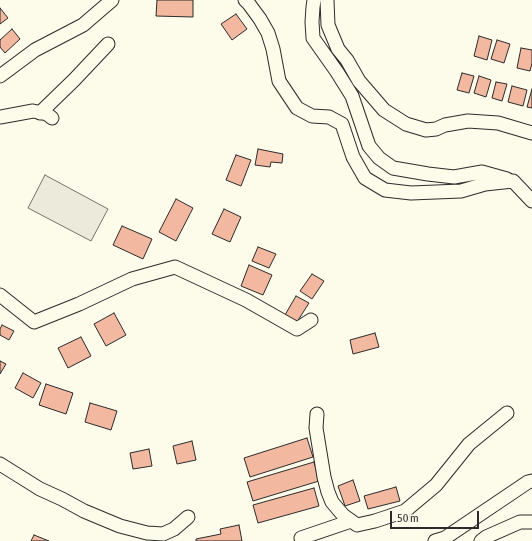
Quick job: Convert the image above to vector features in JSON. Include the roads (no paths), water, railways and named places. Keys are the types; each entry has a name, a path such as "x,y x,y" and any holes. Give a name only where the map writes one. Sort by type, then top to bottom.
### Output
{"street":[{"path":"0,76 35,50 83,25 112,0"},
{"path":"245,0 260,19 268,33 273,49 279,81 286,92 297,108 312,116 328,116 342,124 353,157 365,178 385,190 411,193 460,191 486,184 512,180"},
{"path":"314,0 312,22 313,38 352,96 369,146 379,158 393,168 428,174 454,177 482,172 512,180 532,201"},
{"path":"327,0 328,25 338,49 347,60 359,81 384,110 406,124 426,130 468,121 498,123 532,133"},
{"path":"0,117 33,112 46,115 74,80 108,44"},
{"path":"0,295 34,322 79,304 132,279 175,267 246,300 297,329 311,320"},
{"path":"317,414 316,428 328,492 332,502 343,515 356,525 375,521 405,511 436,485 469,444 507,413"},
{"path":"0,464 40,488 84,511 120,526 147,533 163,534 174,529 188,517"},
{"path":"436,541 445,538 528,482 532,481"},
{"path":"301,538 351,521"},
{"path":"481,541 486,537 520,522 532,522"}]}
